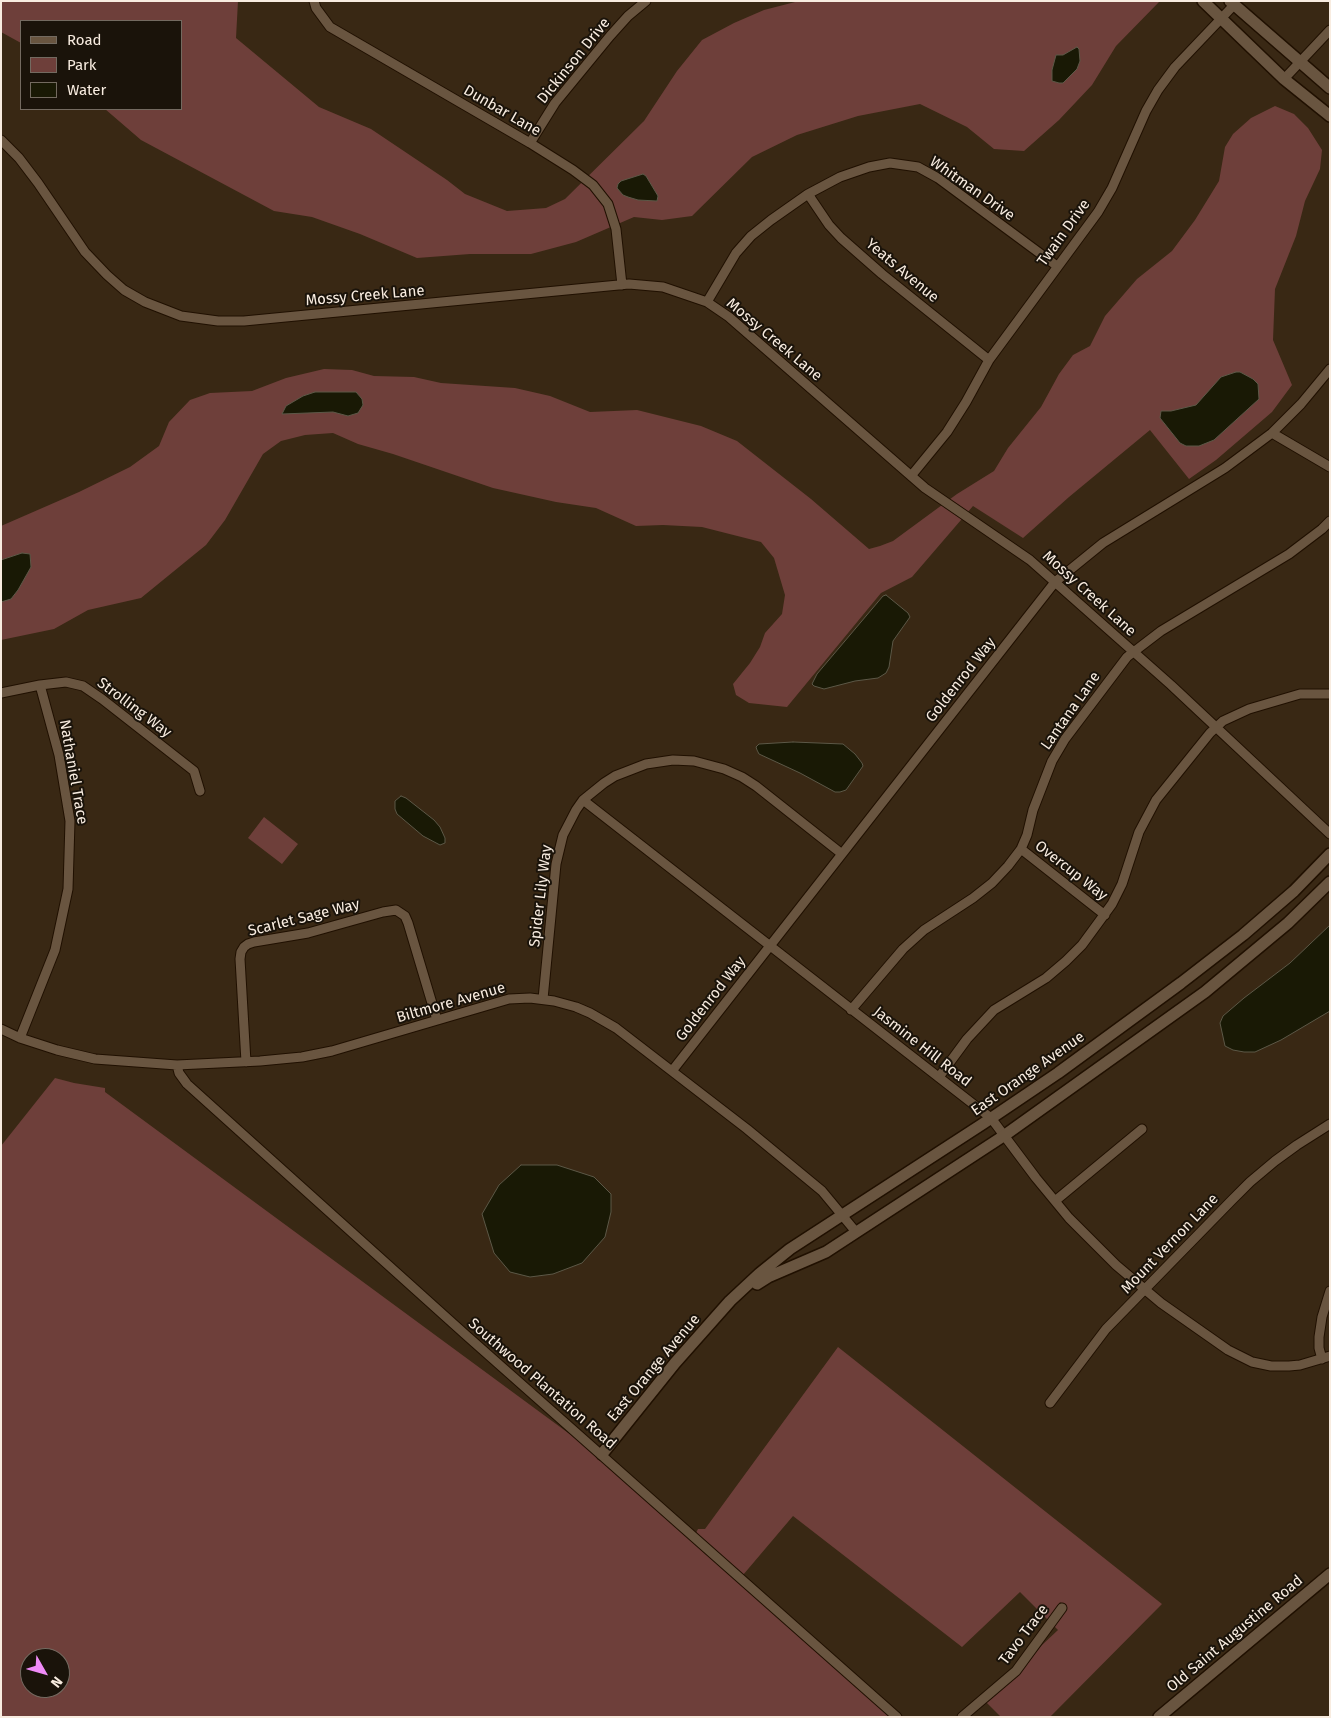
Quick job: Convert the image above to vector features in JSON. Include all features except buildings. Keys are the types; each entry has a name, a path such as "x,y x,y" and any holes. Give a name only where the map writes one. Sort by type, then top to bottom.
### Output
{"street":[{"name":"Dunbar Lane","path":"314,1 316,8 330,27 530,143 593,185 608,204 616,229 622,285"},
{"name":"Dickinson Drive","path":"530,143 555,103 628,16 646,1"},
{"path":"1203,1 1284,78 1330,116"},
{"path":"1232,3 1330,88"},
{"name":"Twain Drive","path":"911,476 947,432 989,360 1098,212 1112,188 1146,111 1158,90 1175,67 1220,19 1232,3"},
{"path":"1284,78 1330,30"},
{"name":"Mossy Creek Lane","path":"1,140 19,158 86,252 107,275 124,290 145,302 180,316 218,322 244,321 640,284 686,293 707,302 729,317 925,488 1017,550 1055,582 1330,834"},
{"name":"Whitman Drive","path":"707,302 732,260 751,236 770,220 808,194 840,177 869,167 890,163 918,167 938,178 1057,266"},
{"name":"Yeats Avenue","path":"808,194 829,225 841,238 882,274 989,360"},
{"name":"Goldenrod Way","path":"672,1071 1055,582 1103,543 1225,468 1272,432 1301,404 1330,369"},
{"path":"1272,432 1330,467"},
{"name":"Lantana Lane","path":"851,1010 903,948 924,930 973,898 992,883 1008,866 1021,849 1027,835 1033,810 1052,761 1065,739 1133,652 1161,631 1289,554 1330,521"},
{"name":"Strolling Way","path":"1,693 40,684 66,682 82,686 102,699 194,771 200,791"},
{"name":"Nathaniel Trace","path":"20,1038 55,950 68,889 70,821 59,755 40,684"},
{"path":"939,1077 967,1038 994,1010 1032,987 1082,946 1105,915 1122,884 1139,832 1156,800 1210,733 1223,721 1249,709 1300,694 1330,694"},
{"name":"Spider Lily Way","path":"543,999 554,881 558,850 563,835 583,800 604,783 630,769 659,761 680,759 724,769 742,777 842,854"},
{"name":"Jasmine Hill Road","path":"583,800 991,1118 1055,1201 1088,1238 1145,1289 1212,1340 1252,1362 1271,1366 1290,1366 1326,1358"},
{"name":"Overcup Way","path":"1021,849 1105,915"},
{"name":"East Orange Avenue","path":"602,1454 675,1363 730,1301 759,1274 790,1249 1058,1072 1188,977 1243,935 1330,854"},
{"name":"East Orange Avenue","path":"730,1301 768,1277 826,1252 1005,1135 1205,992 1288,924 1330,882"},
{"name":"Scarlet Sage Way","path":"246,1062 240,959 240,952 244,947 254,942 308,934 383,912 396,910 405,916 437,1020"},
{"name":"Biltmore Avenue","path":"1,1029 20,1038 95,1059 178,1065 246,1062 286,1059 332,1050 509,999 543,999 576,1007 601,1018 616,1028 747,1129 822,1191 856,1232"},
{"name":"Southwood Plantation Road","path":"178,1065 179,1072 187,1084 467,1336 897,1717"},
{"name":"Mount Vernon Lane","path":"1050,1403 1106,1329 1256,1177 1297,1145 1330,1124"},
{"path":"1055,1201 1142,1129"},
{"path":"1326,1358 1319,1348 1320,1330 1325,1304 1330,1291"},
{"name":"Old Saint Augustine Road","path":"1159,1717 1330,1574"},
{"name":"Tavo Trace","path":"962,1717 1016,1671 1062,1608"}],"green space":[{"path":"1,1 238,1 236,38 319,107 371,129 465,194 507,211 546,208 565,199 644,121 677,71 702,40 764,10 799,1 1159,2 1116,46 1092,85 1059,120 1024,151 994,149 967,127 920,104 858,116 797,135 752,157 692,216 662,220 634,217 576,242 531,254 470,254 417,258 360,234 312,217 274,211 141,140 106,110 182,110 182,20 20,20 20,42 1,32"},
{"path":"1275,106 1294,114 1308,128 1322,150 1320,169 1305,201 1296,236 1275,289 1273,340 1292,385 1272,412 1216,460 1189,479 1150,430 1023,538 973,506 912,577 881,593 787,707 749,703 736,695 733,684 750,663 760,647 765,633 782,614 785,595 774,558 761,542 702,527 636,526 596,508 556,502 493,488 358,444 333,433 305,435 281,441 263,454 225,520 206,545 141,598 88,610 54,629 1,640 1,526 79,492 130,467 159,446 169,422 190,400 210,393 252,391 286,378 324,369 352,370 374,376 414,377 441,383 515,388 550,396 590,412 637,410 701,426 737,441 811,499 869,549 893,541 957,494 994,471 1008,448 1041,407 1059,374 1073,355 1090,346 1105,316 1137,279 1172,251 1195,220 1219,181 1225,147 1233,134 1251,118"},
{"path":"264,817 298,844 282,864 248,838"},
{"path":"55,1078 105,1088 105,1092 590,1449 891,1717 1,1717 1,1146"},
{"path":"838,1347 1162,1604 1050,1717 1001,1717 986,1702 1019,1674 1042,1645 1058,1630 1054,1626 1067,1607 1060,1602 1048,1620 1020,1592 962,1647 793,1516 743,1575 696,1533 698,1529 705,1529"}],"water":[{"path":"1077,47 1079,49 1080,61 1077,69 1063,83 1052,81 1052,70 1056,55 1063,55"},
{"path":"643,174 658,196 657,201 638,200 628,197 623,195 617,188 621,181"},
{"path":"1240,372 1253,379 1258,384 1259,399 1214,440 1199,446 1186,446 1180,443 1160,418 1161,411 1171,411 1196,405 1221,377"},
{"path":"315,392 356,392 362,399 363,405 358,413 348,416 333,412 282,414 286,406 303,396"},
{"path":"22,553 30,554 31,567 11,599 1,602 1,560"},
{"path":"886,595 908,613 910,617 893,641 889,667 886,673 878,678 855,681 824,689 814,686 812,684 817,674 883,596"},
{"path":"793,742 843,744 855,754 863,766 846,790 835,792 759,754 756,747 759,744"},
{"path":"401,796 434,820 440,827 445,843 440,845 423,836 397,814 395,801"},
{"path":"1330,925 1330,1011 1281,1040 1255,1052 1233,1050 1225,1046 1220,1023 1223,1016 1290,963"},
{"path":"521,1165 557,1165 594,1177 611,1194 611,1212 605,1237 582,1263 553,1274 530,1277 510,1272 494,1253 482,1214 499,1185"}]}
